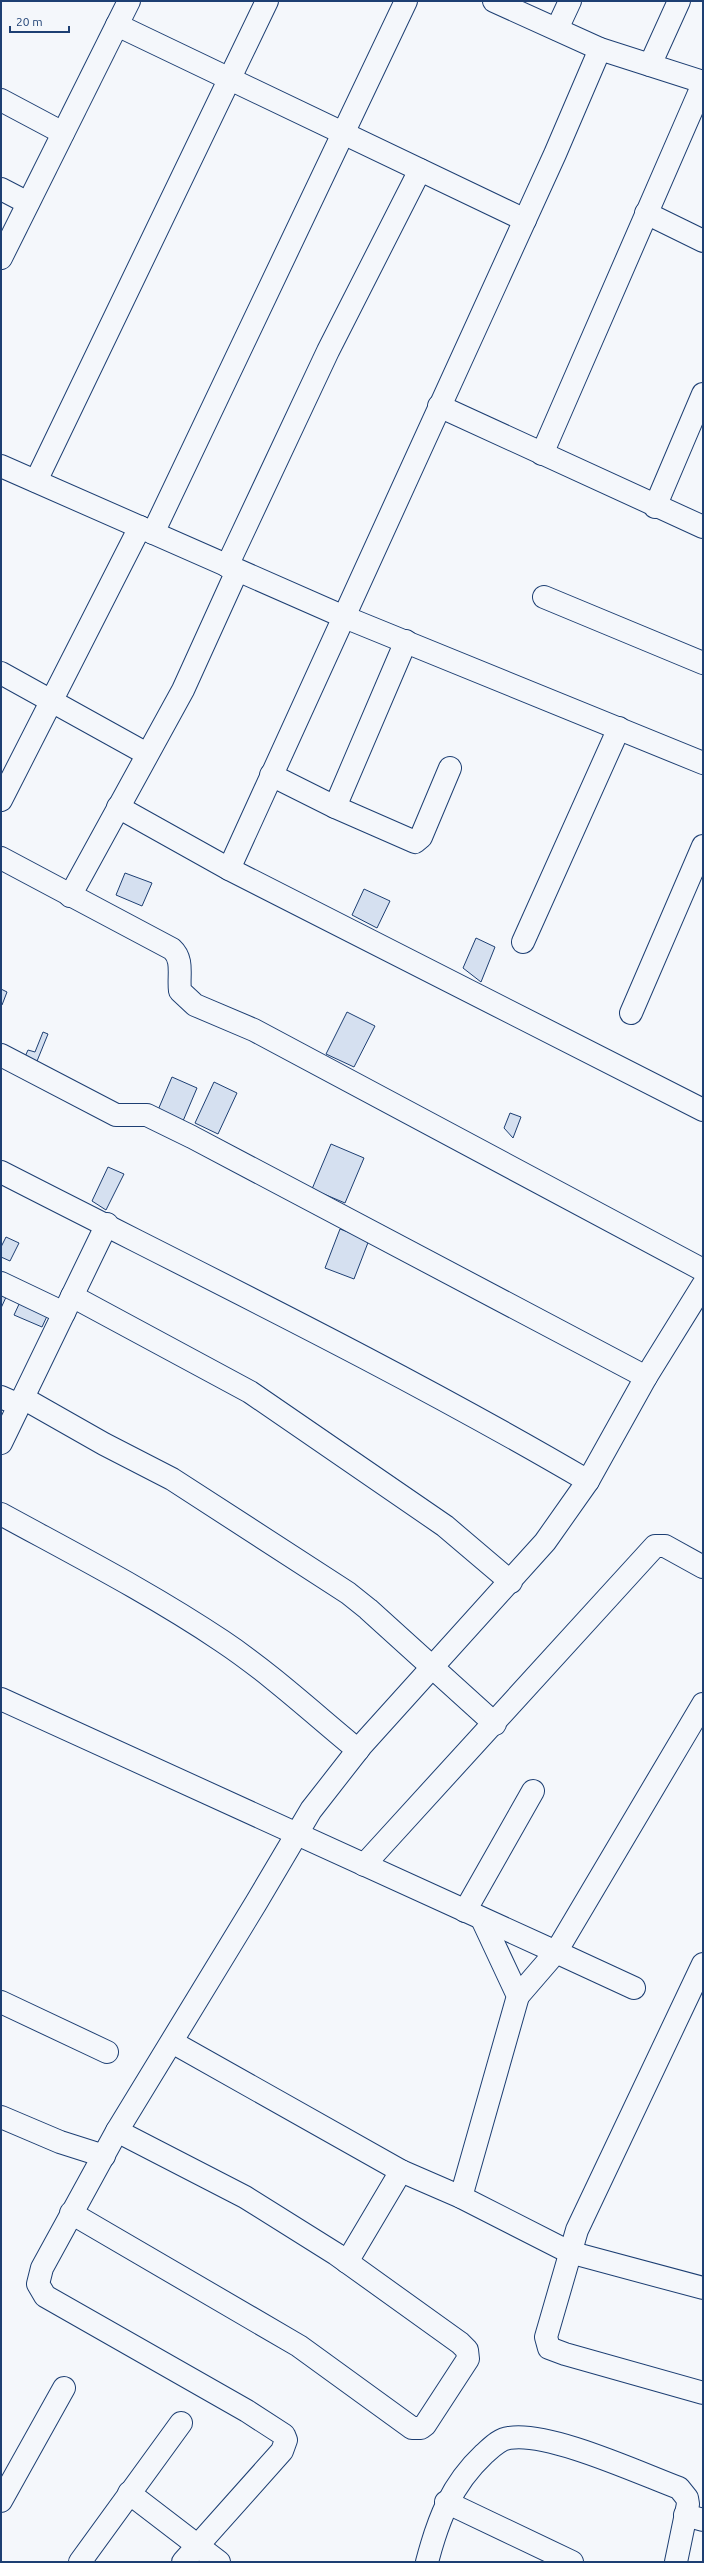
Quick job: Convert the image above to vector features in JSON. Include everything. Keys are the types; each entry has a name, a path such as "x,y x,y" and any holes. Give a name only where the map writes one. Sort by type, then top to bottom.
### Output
{"street":[{"path":"1,258 129,1"},
{"path":"36,481 268,1"},
{"path":"1,800 146,530 344,134 406,1"},
{"path":"494,1 600,49 703,83 542,454"},
{"path":"557,29 570,1"},
{"path":"650,65 679,1"},
{"path":"117,26 524,220"},
{"path":"229,869 342,616 524,220 600,49"},
{"path":"1,100 63,133"},
{"path":"70,896 183,690 232,568 328,351 420,170"},
{"path":"1,188 28,204"},
{"path":"646,213 703,241"},
{"path":"655,507 703,394"},
{"path":"439,406 655,507 703,527"},
{"path":"1,466 342,616 703,763"},
{"path":"544,597 703,663"},
{"path":"335,807 406,642"},
{"path":"1,673 147,754"},
{"path":"523,942 618,728"},
{"path":"271,775 335,807 408,840 418,841 450,768"},
{"path":"118,807 229,869 703,1110"},
{"path":"630,1013 703,846"},
{"path":"1,858 172,949 180,962 180,991 195,1005 267,1037 703,1270"},
{"path":"1,1055 116,1115 147,1115 192,1137 646,1377"},
{"path":"1,1172 107,1224 473,1414 588,1480"},
{"path":"1,1442 14,1400 68,1305 107,1224"},
{"path":"1,1283 68,1305 250,1392 439,1521 511,1582"},
{"path":"183,2562 282,2451 286,2440 281,2431 45,2296 38,2284 42,2268 117,2131 311,1810 358,1750 431,1667 511,1582 545,1542 588,1480 646,1377 703,1285"},
{"path":"14,1400 172,1479 348,1593 368,1609 494,1724"},
{"path":"1,1514 110,1573 223,1642 273,1679 358,1750"},
{"path":"364,1865 494,1724 654,1546 665,1546 702,1564"},
{"path":"1,1698 634,1988"},
{"path":"461,2197 518,1996 556,1952 703,1704"},
{"path":"473,1915 532,1791"},
{"path":"473,1915 518,1996"},
{"path":"703,1964 577,2230 568,2252 547,2326 546,2337 548,2348 703,2393"},
{"path":"1,2002 107,2052"},
{"path":"172,2042 401,2171 461,2197 568,2252 703,2288"},
{"path":"1,2117 60,2142 104,2156"},
{"path":"71,2213 299,2346 412,2428 421,2428 468,2359 467,2350 347,2262 245,2197 117,2131"},
{"path":"347,2262 401,2171"},
{"path":"1,2501 64,2388"},
{"path":"80,2562 181,2423"},
{"path":"427,2562 446,2502 472,2465 492,2446 509,2438 522,2438 552,2441 679,2488 687,2498 694,2518 676,2562"},
{"path":"129,2493 198,2544 219,2562"},
{"path":"446,2502 572,2562"}],"building":[{"path":"125,873 152,883 142,906 116,895"},
{"path":"364,889 390,901 377,928 352,915"},
{"path":"476,938 495,947 481,982 463,968"},
{"path":"1,989 7,992 2,1005 1,1004"},
{"path":"347,1012 375,1026 354,1067 326,1054"},
{"path":"43,1032 48,1034 35,1066 23,1061 28,1050 35,1052"},
{"path":"172,1077 197,1088 183,1121 158,1110"},
{"path":"214,1082 237,1093 218,1134 195,1123"},
{"path":"510,1113 521,1117 513,1138 504,1128"},
{"path":"331,1144 364,1158 345,1203 312,1189"},
{"path":"108,1167 124,1174 106,1210 92,1201"},
{"path":"340,1229 369,1240 354,1279 325,1268"},
{"path":"6,1237 19,1243 10,1261 1,1257 1,1247"},
{"path":"1,1292 7,1295 1,1308"},
{"path":"20,1302 48,1314 42,1327 14,1315"}]}
